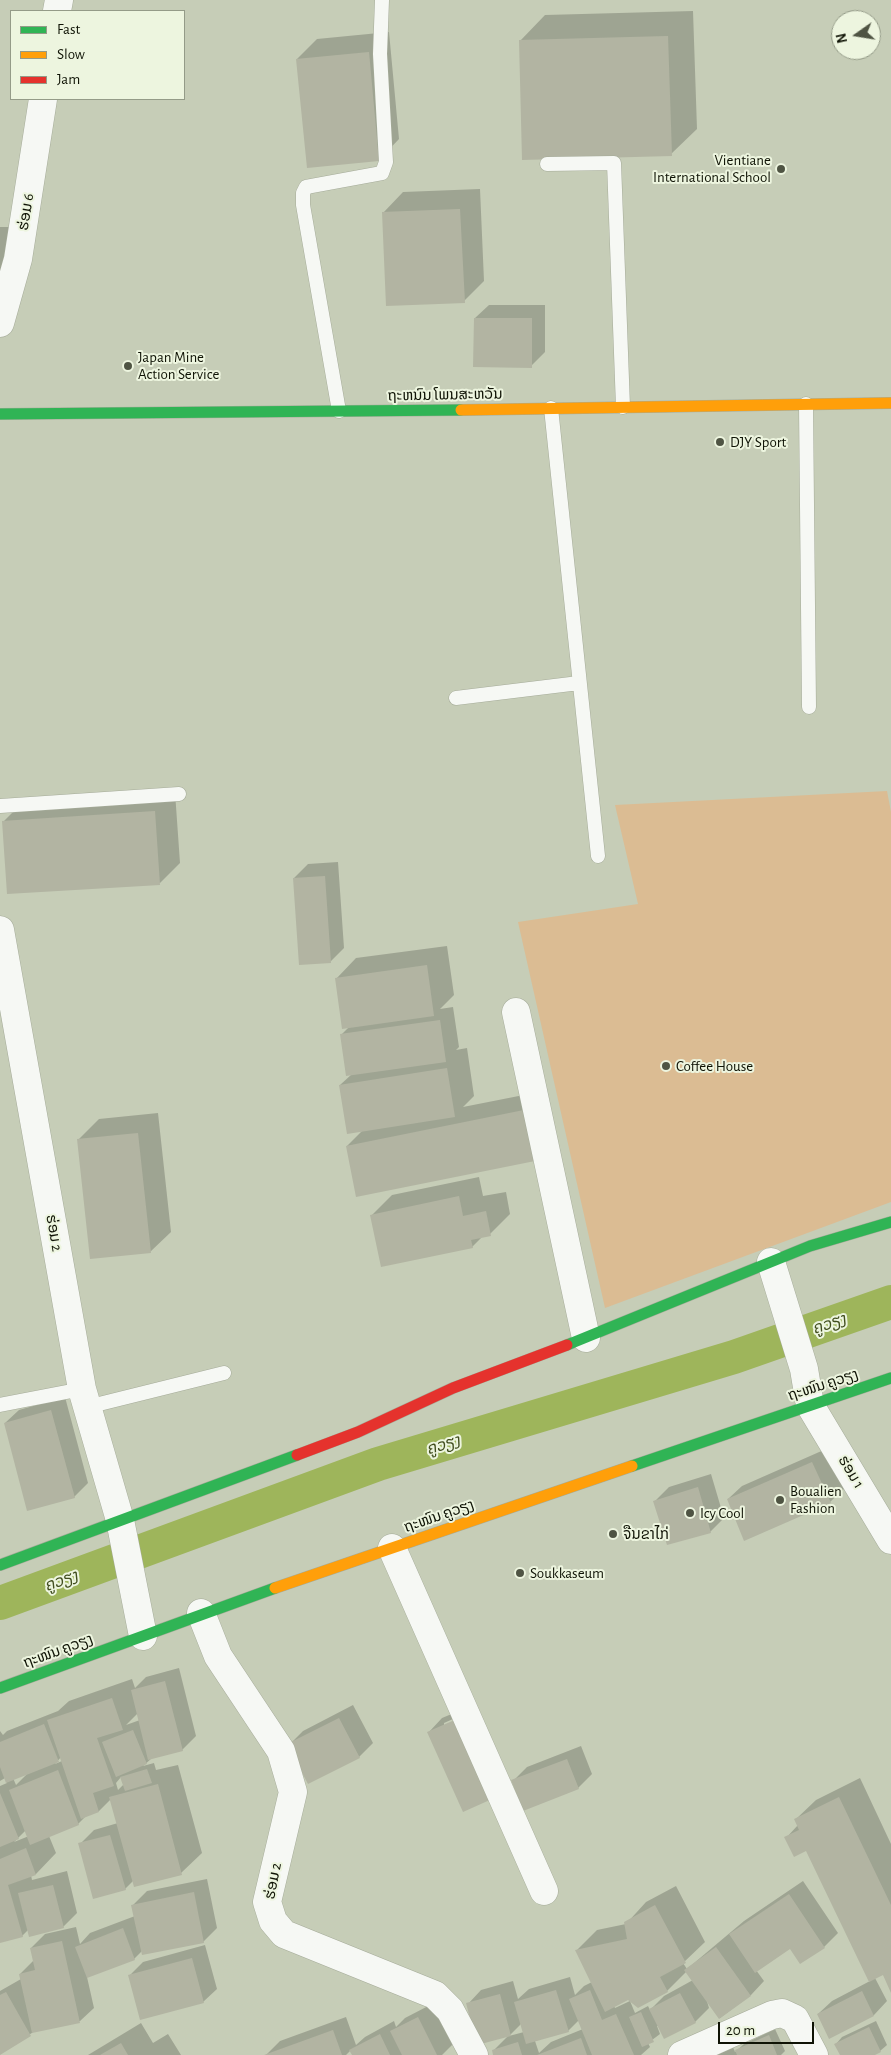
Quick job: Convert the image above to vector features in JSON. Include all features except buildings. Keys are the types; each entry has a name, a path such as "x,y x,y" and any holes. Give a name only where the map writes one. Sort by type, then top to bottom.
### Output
{"street":[{"name":"ຮ່ອມ 6","path":"0,323 18,259 43,100"},
{"name":"ຖະຫນົນ ໂພນສະຫວັນ","path":"0,414 339,412 891,403"},
{"name":"ຮ່ອມ 2","path":"0,930 4,969 84,1398 121,1527 143,1636"},
{"path":"516,1012 586,1338"},
{"path":"0,1565 121,1527 358,1432 453,1388 773,1269 810,1246 891,1222"},
{"path":"773,1269 804,1369 810,1405"},
{"name":"ຖະໜົນ ຄູວຽງ","path":"0,1688 201,1613 891,1378"},
{"name":"ຮ່ອມ 1","path":"810,1405 891,1540"},
{"path":"392,1548 544,1891"},
{"name":"ຮ່ອມ 2","path":"201,1613 218,1656 281,1751 293,1792 267,1902 273,1921 284,1934 435,1995 450,2010 474,2055"},
{"path":"682,2055 772,2015 782,2013 795,2019 814,2055"}],"lane":[{"path":"339,412 303,205 303,193 306,187 382,173 386,162 380,54 382,0"},
{"path":"547,164 614,163 623,407"},
{"path":"806,404 809,706"},
{"path":"551,408 598,856"},
{"path":"456,698 579,683"},
{"path":"0,806 179,794"},
{"path":"0,1405 84,1398 224,1373"}],"shaded area":[{"path":"887,791 891,812 891,1202 605,1308 518,922 638,904 615,805"}],"waterway":[{"name":"ຄູວຽງ","path":"0,1603 378,1464 734,1357 891,1302"}],"traffic: fast":[{"path":"0,414 461,410"},
{"path":"567,1345 810,1246 891,1222"},
{"path":"632,1466 891,1378"},
{"path":"0,1565 297,1455"},
{"path":"0,1688 275,1588"}],"traffic: slow":[{"path":"461,410 891,403"},
{"path":"275,1588 632,1466"}],"traffic: jam":[{"path":"297,1455 358,1432 453,1388 567,1345"}],"place":[{"name":"Vientiane International School","path":"781,169"},
{"name":"Japan Mine Action Service","path":"128,366"},
{"name":"DJY Sport","path":"720,442"},
{"name":"Coffee House","path":"666,1066"},
{"name":"Boualien Fashion","path":"780,1500"},
{"name":"Icy Cool","path":"690,1513"},
{"name":"ຈືນຂາໄກ່","path":"613,1534"},
{"name":"Soukkaseum","path":"520,1573"}]}
